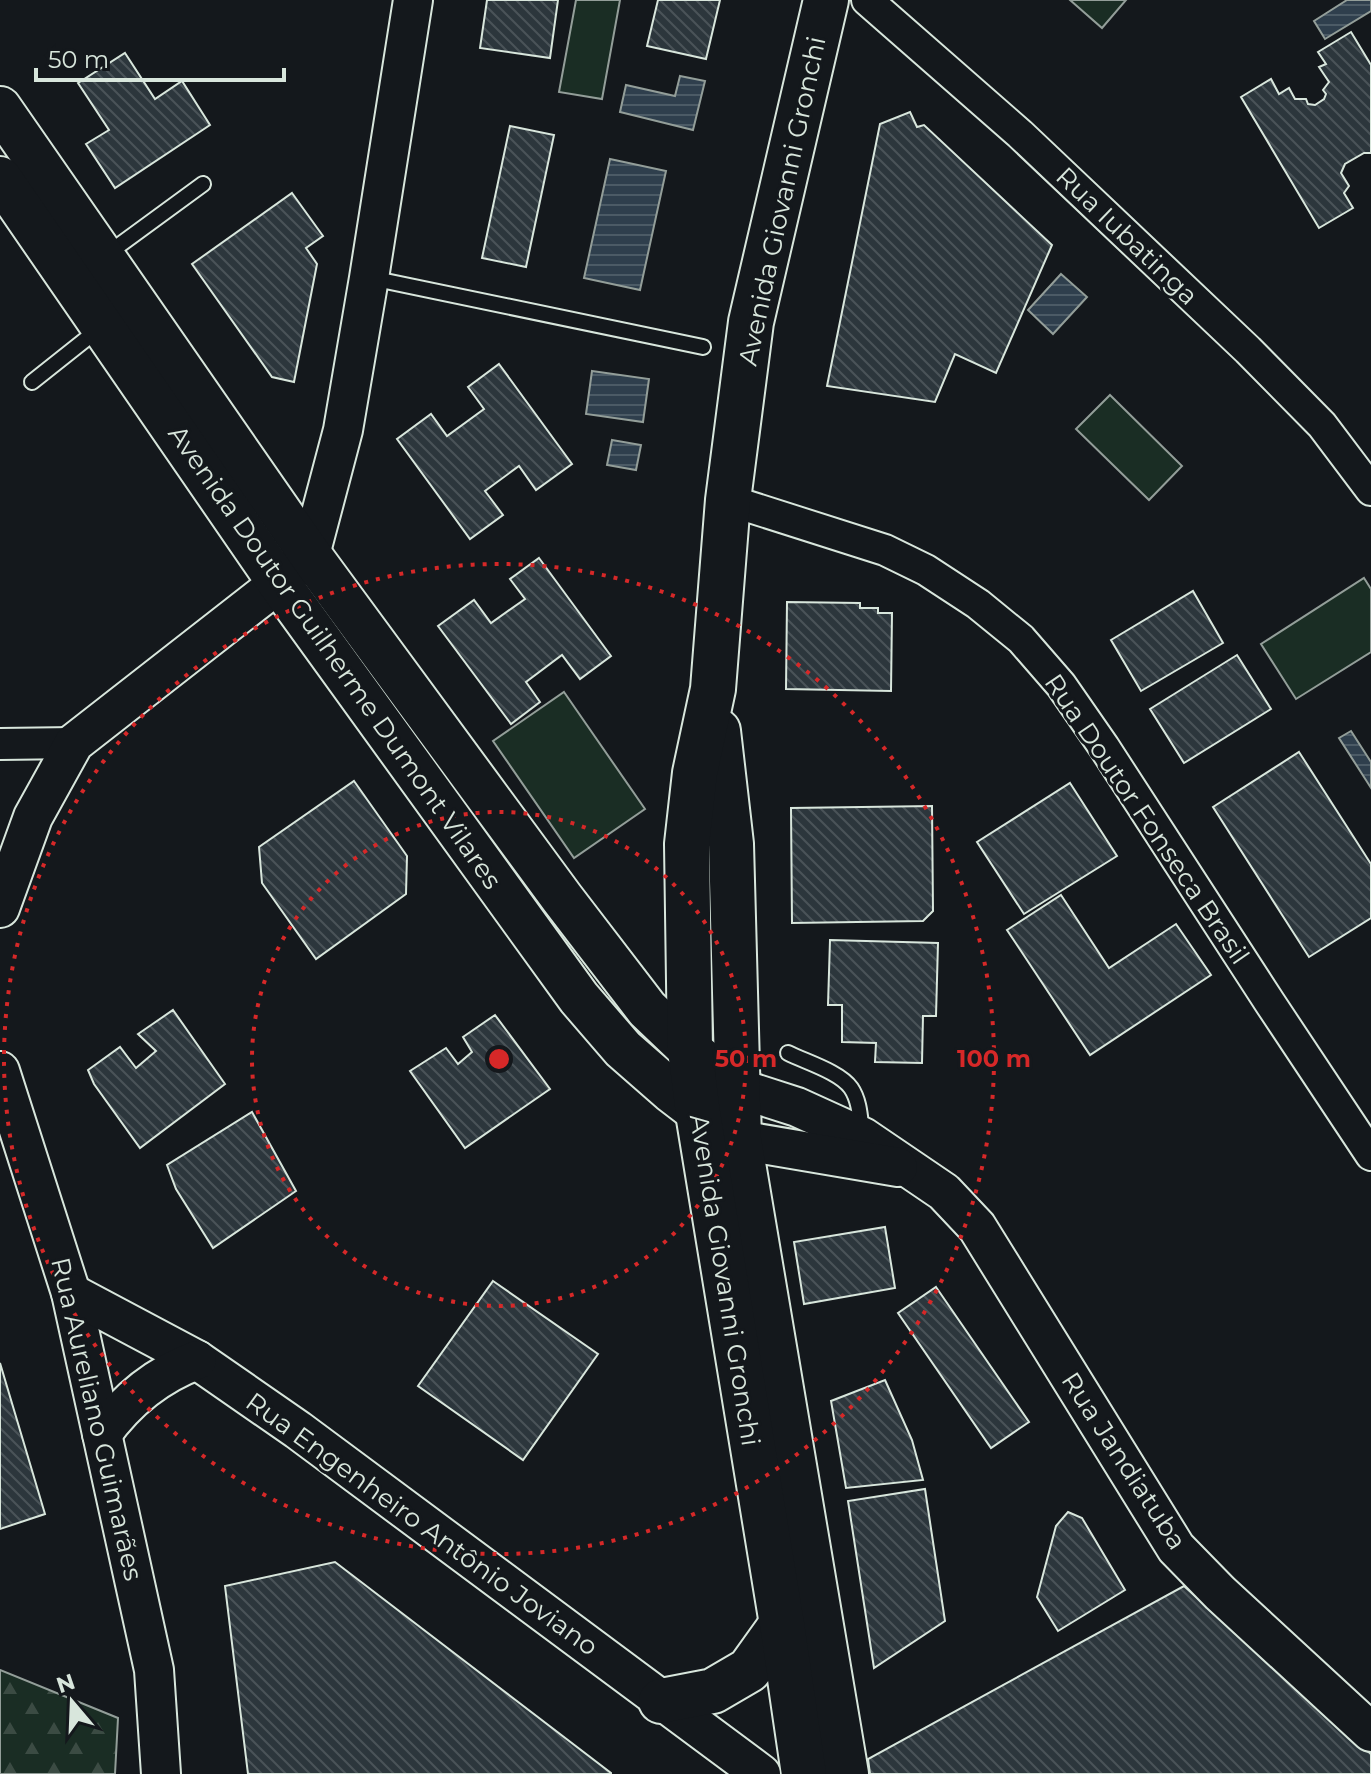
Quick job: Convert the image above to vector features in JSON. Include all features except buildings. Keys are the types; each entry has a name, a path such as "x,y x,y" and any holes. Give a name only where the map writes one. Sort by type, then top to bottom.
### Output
{"main road":[{"name":"Avenida Giovanni Gronchi","path":"804,1774 690,1050 687,844 695,773 713,689 728,500 751,322 826,0"},
{"name":"Avenida Doutor Guilherme Dumont Vilares","path":"0,108 310,555 609,959 647,1009 690,1050 738,1088"},
{"name":"Avenida Doutor Guilherme Dumont Vilares","path":"10,200 102,326 279,583 579,998 623,1049 698,1113 739,1140"},
{"name":"Avenida Giovanni Gronchi","path":"713,689 731,844 739,1140 846,1774"},
{"path":"661,1701 713,1691 749,1670 782,1624"}],"street":[{"path":"0,908 33,817 74,743 279,583 310,555 343,430 413,0"},
{"name":"Rua Iubatinga","path":"867,0 1020,134 1248,350 1322,425 1371,490"},
{"name":"Rua Doutor Fonseca Brasil","path":"728,500 885,550 939,578 978,604 1021,639 1061,685 1104,747 1371,1155"},
{"path":"0,744 74,743"},
{"name":"Rua Aureliano Guimarães","path":"0,1071 71,1293 154,1670 161,1774"},
{"name":"Rua Jandiatuba","path":"738,1088 797,1107 863,1137 944,1192 977,1227 1176,1548 1220,1593 1371,1732"},
{"name":"Rua Jandiatuba","path":"739,1140 907,1168"},
{"name":"Rua Engenheiro Antônio Joviano","path":"71,1293 197,1360 311,1439 761,1774"},
{"path":"102,1434 128,1401 144,1387 197,1360"}],"lane":[{"path":"103,257 203,184"},
{"path":"369,278 703,347"},
{"path":"32,382 102,326"},
{"path":"788,1053 836,1075 851,1088 858,1104 863,1137"}],"green space":[{"path":"576,0 620,0 602,99 559,92"},
{"path":"1070,0 1126,0 1102,28"},
{"path":"1110,395 1182,466 1149,500 1076,429"},
{"path":"1364,578 1371,589 1371,652 1296,699 1261,644"},
{"path":"564,692 645,809 574,858 493,741"},
{"path":"0,1670 118,1718 115,1774 0,1774"}],"water":[{"path":"1347,0 1371,0 1371,11 1325,39 1314,21"},
{"path":"680,76 705,81 693,130 620,112 626,85 675,96"},
{"path":"610,159 666,171 640,290 584,278"},
{"path":"1061,274 1087,297 1053,334 1028,310"},
{"path":"592,371 649,379 643,422 586,414"},
{"path":"612,440 641,445 636,470 607,465"},
{"path":"1351,731 1371,762 1371,788 1339,738"}]}
